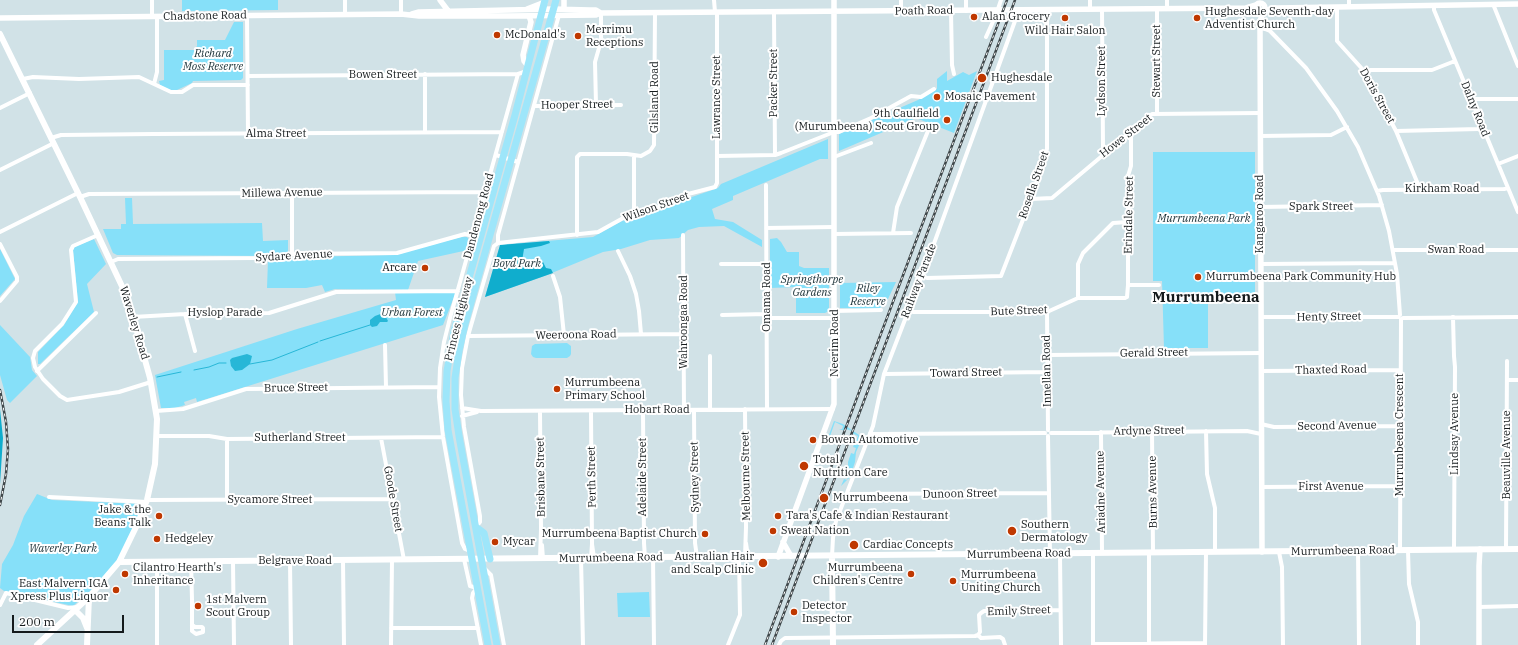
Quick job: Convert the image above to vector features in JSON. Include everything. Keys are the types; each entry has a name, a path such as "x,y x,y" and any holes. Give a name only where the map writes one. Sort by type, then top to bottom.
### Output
{"highway":[{"name":"Princes Highway","path":"497,645 496,622 483,568 467,462 456,417 455,378 460,345 477,295 557,12 556,0"},
{"name":"Princes Highway","path":"488,645 477,588 468,559 470,551 451,464 446,411 447,371 461,291 499,156 527,68 544,7"},
{"path":"476,527 484,533 490,559"}],"main road":[{"name":"Waverley Road","path":"0,35 53,140 128,299 151,382 156,411 157,436 155,464 147,501 119,562 89,597 37,645"},
{"name":"Murrumbeena Road","path":"468,559 1518,549"},
{"path":"832,556 833,642"},
{"name":"Belgrave Road","path":"119,562 468,559"},
{"path":"87,645 89,597"},
{"path":"76,608 89,615"},
{"path":"76,608 83,618 87,630"}],"street":[{"path":"152,0 157,72 154,84"},
{"path":"345,0 345,15"},
{"path":"401,0 401,14"},
{"path":"440,0 449,12"},
{"path":"557,12 564,0"},
{"name":"Lawrance Street","path":"714,0 717,182"},
{"name":"Neerim Road","path":"778,557 833,409 835,399 834,0"},
{"path":"901,0 901,11"},
{"path":"966,0 966,10"},
{"path":"986,37 1001,0"},
{"path":"1090,0 1090,9"},
{"path":"1167,0 1167,9"},
{"path":"1349,0 1349,6"},
{"path":"1260,6 1276,8 1337,7 1403,3 1434,5 1456,2 1493,4 1510,2 1518,4"},
{"path":"1493,4 1518,66"},
{"name":"Dalny Road","path":"1434,5 1434,10 1518,212"},
{"name":"Poath Road","path":"557,12 596,15 601,13 1167,9 1246,8 1260,6"},
{"name":"Kangaroo Road","path":"1260,6 1262,552"},
{"name":"Chadstone Road","path":"0,18 410,14 419,12 525,10 544,7 557,12"},
{"name":"Chadstone Road","path":"410,14 419,16 529,16 544,7"},
{"name":"Doris Street","path":"1337,7 1337,40 1365,72 1396,131 1420,189"},
{"name":"Lydson Street","path":"1102,9 1103,148 1105,153"},
{"name":"Stewart Street","path":"1157,9 1157,114"},
{"name":"Railway Parade","path":"832,556 835,526 870,433 884,374 922,276 1019,10"},
{"name":"Rosella Street","path":"922,276 927,278 1001,276 1031,199 1047,149 1047,10"},
{"path":"951,11 952,65 954,74"},
{"name":"Dandenong Road","path":"467,462 462,416 462,368 468,336 477,295 494,246 498,243 498,235 515,161 534,106 557,12"},
{"name":"Packer Street","path":"774,12 774,155"},
{"path":"596,105 595,62 601,41 601,13"},
{"name":"Gilsland Road","path":"634,155 640,156 647,153 652,148 655,141 655,13"},
{"path":"248,16 248,134"},
{"path":"518,74 527,68 523,54 530,25 529,16"},
{"name":"Murrumbeena Crescent","path":"1260,28 1265,28 1270,31 1300,62 1328,97 1347,127 1365,162 1382,205 1396,263 1400,317 1400,550"},
{"path":"1365,72 1371,70 1432,70 1455,61"},
{"path":"425,74 425,132"},
{"name":"Dandenong Road","path":"451,464 442,437 439,411 439,387 444,342 461,291 485,192 499,156 502,132 518,74"},
{"name":"Bowen Street","path":"248,76 518,74"},
{"path":"22,79 33,77 79,79 139,77 171,92 182,92 193,85 248,85"},
{"path":"717,156 774,155 834,132 839,132 871,118 911,96 921,97 934,89"},
{"path":"0,108 30,93"},
{"path":"1472,101 1518,99"},
{"name":"Hooper Street","path":"534,106 621,105"},
{"name":"Howe Street","path":"1031,199 1052,198 1150,115 1260,113"},
{"path":"893,233 897,207 930,126"},
{"path":"1260,136 1328,135 1335,134 1347,127"},
{"path":"1396,131 1483,128"},
{"name":"Alma Street","path":"0,170 61,135 502,132"},
{"name":"Erindale Street","path":"1127,297 1128,176 1131,166 1131,138 1129,134"},
{"path":"834,157 871,143"},
{"path":"577,235 577,157 580,154 634,155 634,214"},
{"path":"499,156 515,161"},
{"path":"1498,164 1518,156"},
{"name":"Wilson Street","path":"498,243 598,232 625,217 656,208 688,194 714,188 717,182"},
{"name":"Omama Road","path":"766,186 767,409"},
{"name":"Kirkham Road","path":"1377,191 1508,188"},
{"name":"Millewa Avenue","path":"0,232 79,195 89,194 485,192"},
{"path":"292,193 292,254"},
{"name":"Spark Street","path":"1260,207 1382,205"},
{"path":"1078,298 1078,264 1083,253 1113,223 1128,222"},
{"path":"766,228 911,233"},
{"name":"Sydare Avenue","path":"111,262 118,259 255,258 279,257 292,254 397,253 465,234 474,236"},
{"path":"98,235 73,246 72,250 76,302 62,324 35,351 33,358 37,371 60,396 67,400 116,393 151,382"},
{"name":"Wahroongaa Road","path":"683,235 684,410"},
{"path":"0,244 17,277 17,281 0,301"},
{"name":"Swan Road","path":"1393,250 1518,250"},
{"path":"618,251 630,276 636,294 641,334"},
{"path":"1261,264 1396,263"},
{"path":"721,264 766,264"},
{"path":"553,276 560,297 564,335"},
{"path":"1128,285 1159,285"},
{"path":"461,291 477,295"},
{"name":"Hyslop Parade","path":"133,318 185,314 269,313 336,292 461,291"},
{"name":"Bute Street","path":"908,311 1047,312 1078,298 1127,297"},
{"path":"834,311 880,310"},
{"name":"Innellan Road","path":"1047,312 1050,554"},
{"path":"37,371 96,313"},
{"path":"185,314 195,351"},
{"path":"722,315 834,318"},
{"name":"Lindsay Avenue","path":"1453,317 1455,367 1454,550"},
{"name":"Henty Street","path":"1261,318 1518,317"},
{"name":"Weeroona Road","path":"468,336 684,334"},
{"path":"385,345 386,387"},
{"name":"Gerald Street","path":"1047,355 1261,353"},
{"path":"710,356 710,410"},
{"name":"Beauville Avenue","path":"1506,549 1507,361"},
{"name":"Thaxted Road","path":"1261,371 1400,370"},
{"name":"Toward Street","path":"884,374 1048,372"},
{"path":"1507,380 1518,380"},
{"name":"Bruce Street","path":"156,411 180,410 246,389 439,387"},
{"name":"Hobart Road","path":"462,408 481,411 833,409"},
{"name":"Melbourne Street","path":"728,645 740,615 746,543 745,409"},
{"name":"Sydney Street","path":"694,410 695,557"},
{"name":"Hobart Road","path":"462,416 481,411"},
{"name":"Brisbane Street","path":"540,411 541,559"},
{"name":"Perth Street","path":"591,411 592,558"},
{"name":"Adelaide Street","path":"643,411 644,558"},
{"name":"Second Avenue","path":"1261,429 1274,427 1400,426"},
{"name":"Second Avenue","path":"1261,429 1274,427"},
{"name":"Ardyne Street","path":"870,433 1247,431 1261,429"},
{"name":"Burns Avenue","path":"1149,643 1152,431"},
{"path":"1206,431 1207,474 1215,508 1214,552"},
{"name":"Ariadne Avenue","path":"1101,432 1102,553"},
{"name":"Sutherland Street","path":"157,436 209,436 226,439 442,437"},
{"name":"Goode Street","path":"382,438 404,560"},
{"path":"226,439 227,500"},
{"path":"451,464 467,462"},
{"name":"First Avenue","path":"1261,487 1400,486"},
{"name":"Dunoon Street","path":"847,494 1049,493"},
{"name":"Sycamore Street","path":"49,497 147,501 392,499"},
{"path":"783,542 791,556"},
{"path":"1479,549 1479,645"},
{"path":"1409,550 1409,581 1418,622 1418,645"},
{"path":"1359,551 1359,645"},
{"path":"1093,553 1093,645 1149,643 1205,644 1205,552"},
{"path":"1282,552 1283,645"},
{"path":"1060,554 1061,645"},
{"path":"653,557 654,645"},
{"path":"581,558 583,645"},
{"path":"343,560 344,645"},
{"path":"391,645 392,560"},
{"path":"191,561 192,625"},
{"path":"233,561 234,645"},
{"path":"290,561 291,645"},
{"path":"157,562 157,645"},
{"path":"477,588 473,593 472,598 481,645"},
{"path":"0,604 6,593 76,608"},
{"path":"1479,607 1518,606"},
{"name":"Emily Street","path":"978,635 980,632 979,615 984,611 1060,610"},
{"path":"496,622 504,645"},
{"path":"391,628 478,628"},
{"path":"779,645 782,639 833,642 978,635 981,638 1000,637 1003,639 1005,645"}],"green space":[{"path":"182,0 278,0 278,10 182,11"},
{"name":"Richard Moss Reserve","path":"234,22 243,22 243,78 241,80 193,81 192,83 177,90 170,90 160,85 159,81 164,80 164,50 194,50 197,46 197,40 225,40"},
{"path":"947,71 947,81 963,72 969,75 977,71 954,133 916,118 839,151 839,134 918,100 937,89 937,79"},
{"name":"Boyd Park","path":"828,139 828,159 820,159 733,196 733,200 712,209 715,219 733,222 762,240 762,247 724,226 699,227 688,230 679,238 650,240 621,249 603,252 547,275 485,297 500,245 593,237 622,221 718,188 721,184"},
{"name":"Murrumbeena Park","path":"1153,152 1255,152 1255,296 1208,297 1208,348 1164,348 1162,281 1153,281"},
{"path":"125,198 132,198 133,224 262,223 263,241 288,240 288,254 268,256 117,255 113,253 103,229 121,229 121,224 126,224"},
{"path":"461,237 467,237 470,241 468,250 418,261 408,290 335,289 325,292 322,285 306,288 267,288 268,260 300,257 393,255"},
{"name":"Springthorpe Gardens","path":"777,238 787,252 799,252 799,266 804,268 829,268 829,311 825,313 796,313 796,287 770,288 770,239"},
{"path":"94,239 106,264 87,284 94,312 40,364 38,364 38,352 64,325 78,302 73,250 74,247"},
{"path":"549,241 550,243 541,246 524,249 522,261 526,264 543,262 546,268 551,269 553,273 485,297 500,245"},
{"path":"0,249 15,279 0,296"},
{"name":"Riley Reserve","path":"896,282 888,299 879,309 840,308 840,283"},
{"name":"Urban Forest","path":"395,292 456,292 443,325 197,402 196,398 184,402 185,405 175,408 161,408 155,375 297,329 396,300"},
{"path":"0,325 30,357 32,370 37,376 10,403 7,400 0,375"},
{"path":"567,343 571,346 571,354 567,358 536,358 531,354 532,346 535,344"},
{"path":"0,409 3,438 0,484"},
{"path":"834,421 843,424 862,437 856,452 855,462 850,477 847,480 851,469 848,468 848,462 851,453 854,454 856,448 853,447 858,436 852,433 852,431 839,429 842,429 843,426 835,422 828,442 830,444 826,443"},
{"path":"844,479 847,480 841,486"},
{"name":"Waverley Park","path":"37,494 52,500 141,504 135,525 117,561 96,586 73,606 4,591 0,588 2,564 13,545 24,516"},
{"path":"649,592 650,617 618,617 617,593"}],"shaded area":[{"path":"386,312 387,322 380,322 377,326 372,327 370,325 370,320 375,316"},
{"path":"247,354 252,356 250,364 242,370 235,371 231,366 230,360 232,358"}],"waterway":[{"path":"320,341 370,325"},
{"path":"250,364 272,360 318,342"},
{"path":"194,370 219,363 226,363"},
{"path":"157,377 181,372"}],"railway":[{"path":"765,645 1007,0"},
{"path":"772,645 1015,0"},
{"path":"0,390 6,422 8,449 6,474 0,505"}],"place":[{"name":"Alan Grocery","path":"974,17"},
{"name":"Wild Hair Salon","path":"1065,18"},
{"name":"Hughesdale Seventh-day Adventist Church","path":"1197,18"},
{"name":"McDonald's","path":"497,35"},
{"name":"Merrimu Receptions","path":"578,36"},
{"name":"Hughesdale","path":"982,78"},
{"name":"Mosaic Pavement","path":"937,97"},
{"name":"9th Caulfield (Murumbeena) Scout Group","path":"947,120"},
{"name":"Arcare","path":"425,268"},
{"name":"Murrumbeena Park Community Hub","path":"1198,277"},
{"name":"Murrumbeena Primary School","path":"557,389"},
{"name":"Bowen Automotive","path":"813,440"},
{"name":"Total Nutrition Care","path":"804,466"},
{"name":"Murrumbeena","path":"824,498"},
{"name":"Jake & the Beans Talk","path":"159,516"},
{"name":"Tara's Cafe & Indian Restaurant","path":"778,516"},
{"name":"Sweat Nation","path":"773,531"},
{"name":"Southern Dermatology","path":"1012,531"},
{"name":"Murrumbeena Baptist Church","path":"705,534"},
{"name":"Hedgeley","path":"157,539"},
{"name":"Mycar","path":"495,542"},
{"name":"Cardiac Concepts","path":"854,545"},
{"name":"Australian Hair and Scalp Clinic","path":"763,563"},
{"name":"Cilantro Hearth's Inheritance","path":"125,574"},
{"name":"Murrumbeena Children's Centre","path":"911,574"},
{"name":"Murrumbeena Uniting Church","path":"953,581"},
{"name":"East Malvern IGA Xpress Plus Liquor","path":"116,590"},
{"name":"1st Malvern Scout Group","path":"198,606"},
{"name":"Detector Inspector","path":"794,612"}],"district":[{"name":"Murrumbeena","path":"1206,298"}]}
